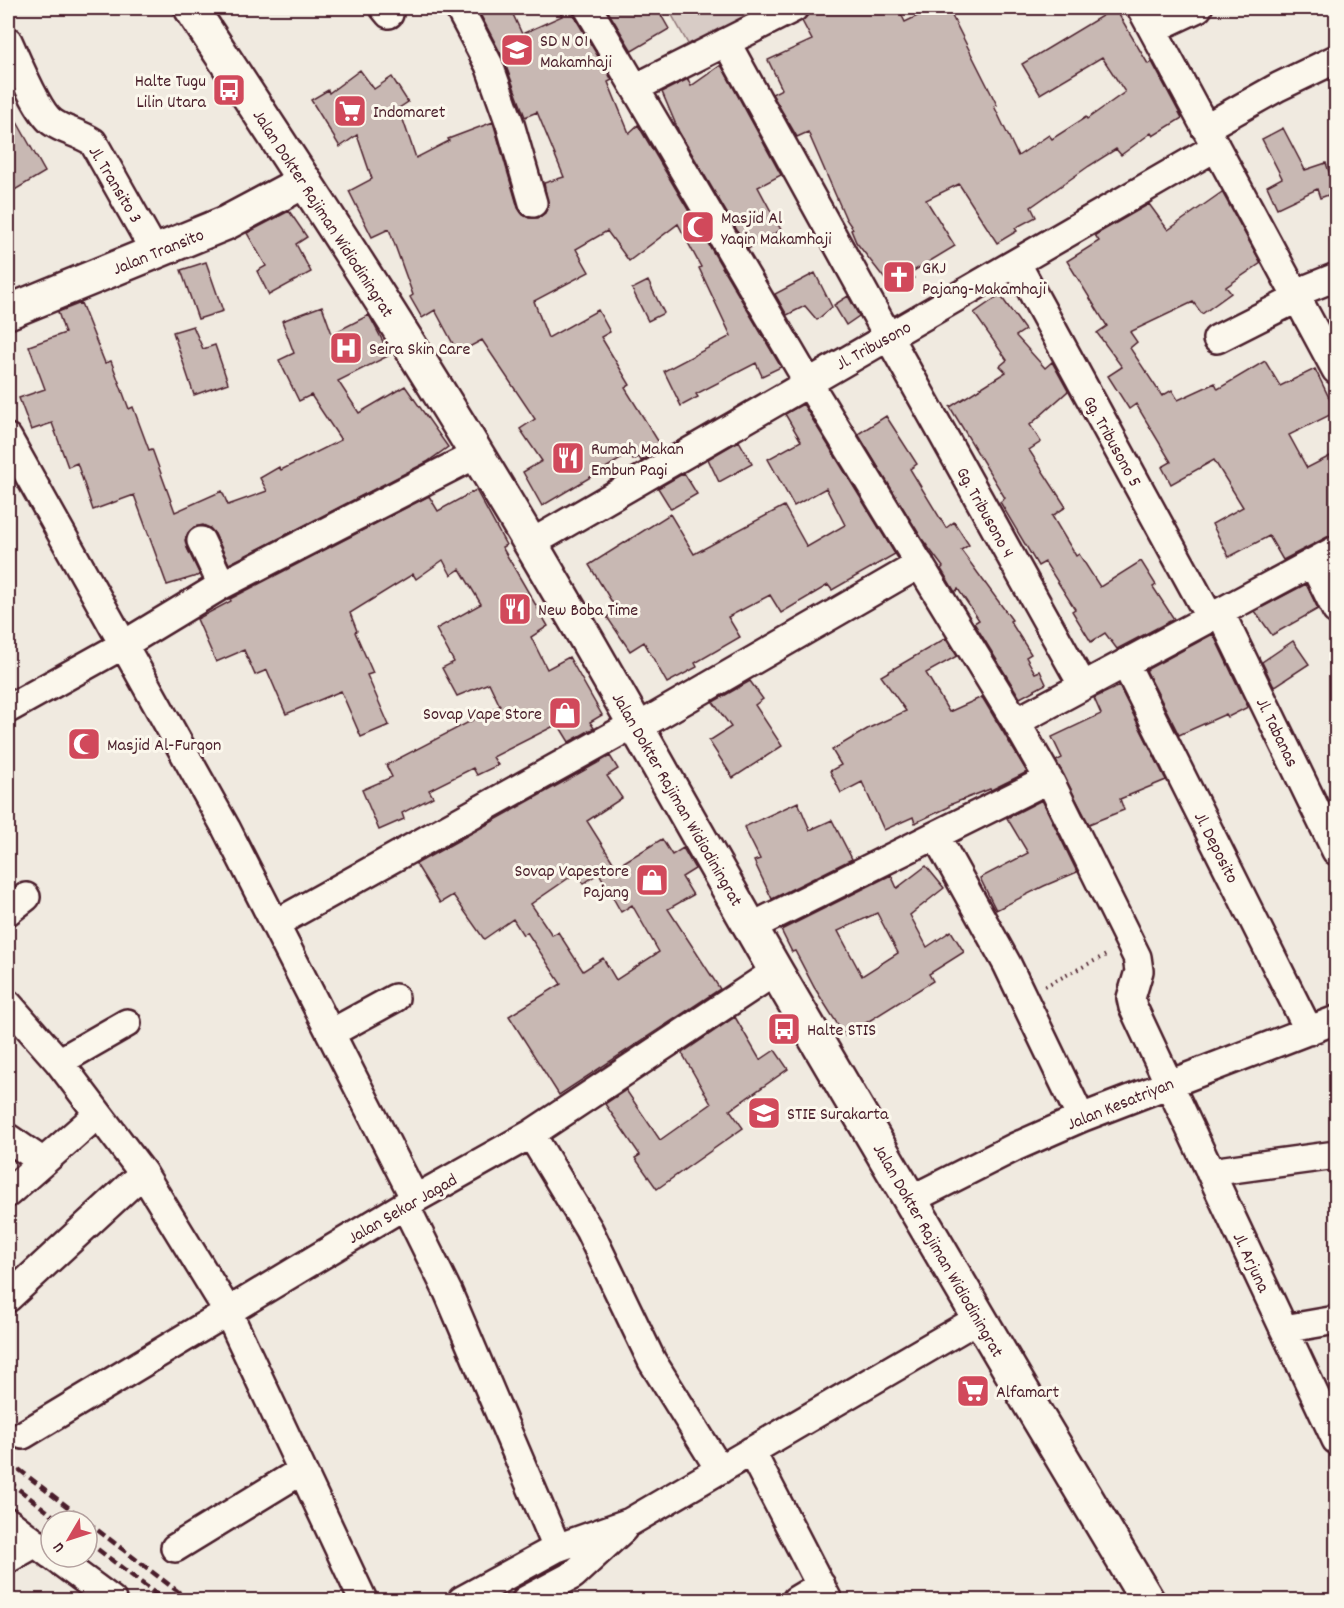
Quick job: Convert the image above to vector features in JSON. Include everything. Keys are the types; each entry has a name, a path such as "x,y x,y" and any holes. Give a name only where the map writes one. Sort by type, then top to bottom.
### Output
{"main road":[{"name":"Jalan Dokter Rajiman Widiodiningrat","path":"191,8 305,182 477,454 637,725 776,971 978,1318 1147,1600"},
{"name":"Jalan Transito","path":"8,312 226,223 305,182"}],"street":[{"path":"459,8 489,65 510,124 533,203"},
{"name":"Jl. Arjuna","path":"588,8 808,382 1049,779 1137,957 1139,971 1131,1002 1336,1440"},
{"path":"635,88 794,8"},
{"path":"1198,8 1147,19 1336,370"},
{"name":"Jl. Transito 3","path":"8,42 43,114 58,126 93,142 155,252"},
{"name":"Gg. Tribusono 4","path":"726,42 1083,686"},
{"name":"Jl. Tribusono","path":"530,544 808,382 1017,264 1211,137 1278,87 1336,59"},
{"name":"Gg. Tribusono 5","path":"1017,264 1215,615"},
{"path":"1216,339 1297,295 1336,277"},
{"path":"8,438 226,828 331,1033 410,1202 557,1548"},
{"path":"8,709 123,645 222,585 477,454"},
{"path":"201,541 222,585"},
{"path":"1016,722 1336,550"},
{"path":"1313,563 1336,610"},
{"path":"275,924 637,725 920,564"},
{"name":"Jl. Tabanas","path":"1215,615 1336,851"},
{"name":"Jl. Deposito","path":"1125,663 1309,1030"},
{"path":"751,927 1049,779"},
{"path":"936,836 1007,964 1081,1118"},
{"name":"Jalan Sekar Jagad","path":"23,1435 410,1202 531,1134 776,971"},
{"path":"331,1033 395,998"},
{"path":"8,1004 59,1062 143,1173 227,1311 363,1600"},
{"name":"Jalan Kesatriyan","path":"910,1200 1015,1147 1081,1118 1336,1020"},
{"path":"59,1062 127,1023"},
{"path":"8,1193 98,1114"},
{"path":"531,1134 589,1230 652,1361 720,1470"},
{"path":"8,1138 43,1162"},
{"path":"1210,1172 1336,1155"},
{"path":"8,1298 143,1173"},
{"path":"462,1600 557,1548 630,1522 978,1318"},
{"path":"1284,1329 1336,1320"},
{"path":"751,1451 825,1593 796,1600"},
{"path":"175,1548 301,1471"},
{"path":"8,1522 39,1546"},
{"path":"526,1600 573,1575 630,1522"},
{"path":"8,1559 39,1553"},
{"path":"70,1569 112,1600"}],"path":[{"path":"1023,998 1130,942"}],"shaded area":[{"path":"668,8 778,8 692,51"}],"building":[{"path":"477,8 510,8 522,34 562,16 557,8 572,8 574,16 612,80 608,82 629,133 638,125 781,367 762,376 756,363 696,394 698,397 681,406 664,371 731,336 699,268 701,267 678,224 629,261 607,231 576,249 589,272 534,301 548,338 598,310 610,332 601,337 630,385 625,388 663,449 641,461 639,457 633,460 629,454 542,506 523,472 542,461 520,429 535,419 482,340 458,353 435,310 422,318 410,297 413,295 389,229 372,237 349,191 372,179 357,135 340,147 311,100 328,90 329,93 360,70 374,89 392,77 408,102 399,108 416,158 449,141 448,139 493,122 518,208 523,215 529,218 538,218 545,213 548,206 544,183 564,177 537,112 525,117 503,58"},
{"path":"606,8 657,8 669,29 632,51"},
{"path":"822,8 898,8 905,22 934,8 948,8 997,105 994,106 1018,156 1049,135 1052,139 1086,117 1087,119 1125,92 1102,57 1040,94 1022,64 1115,8 1148,64 1152,62 1182,118 1153,136 1151,133 1121,155 1116,149 1089,166 1031,207 1036,217 1015,228 1017,231 997,243 959,184 926,200 955,246 910,273 914,278 895,292 856,242 851,230 853,229 846,219 808,132 797,137 772,94 782,89 768,60 812,40 802,21"},
{"path":"721,65 781,175 758,187 781,230 748,249 679,132 662,92 688,79 691,86"},
{"path":"8,106 45,172 8,194"},
{"path":"1283,128 1305,170 1326,163 1336,192 1320,198 1317,189 1277,208 1267,186 1282,178 1262,139"},
{"path":"1222,192 1261,263 1226,287 1231,293 1202,314 1193,302 1130,332 1137,342 1130,348 1162,396 1172,390 1178,400 1215,383 1218,389 1265,361 1280,386 1315,369 1336,412 1289,435 1307,468 1336,453 1336,534 1283,560 1269,536 1229,557 1212,524 1243,507 1214,460 1171,484 1162,467 1171,462 1136,404 1129,409 1108,376 1122,367 1097,333 1107,326 1067,261 1099,241 1095,235 1149,204 1168,230"},
{"path":"289,211 307,237 296,244 311,272 269,295 257,271 266,266 247,233"},
{"path":"206,262 223,311 198,319 181,270"},
{"path":"815,273 832,307 817,320 805,306 787,315 775,294"},
{"path":"648,281 664,313 648,321 632,289"},
{"path":"1000,295 1025,330 1016,336 1045,368 1052,362 1068,391 1030,425 1041,442 1029,450 1066,507 1052,516 1076,556 1079,554 1100,587 1141,561 1156,585 1153,587 1174,619 1117,649 1105,633 1091,642 1072,611 1075,609 1045,562 1038,566 1000,502 1005,498 950,407 1006,372 1000,366 1007,360 974,313"},
{"path":"848,296 859,316 846,325 834,305"},
{"path":"81,303 105,363 111,361 129,409 133,407 149,450 152,449 175,512 222,491 228,505 267,491 260,478 279,467 281,470 341,440 311,395 299,401 279,360 294,353 282,321 322,306 332,334 369,315 390,355 338,381 359,413 405,386 448,447 427,462 229,564 210,528 203,525 194,527 185,540 200,575 167,585 134,495 93,510 77,463 68,467 52,423 31,430 19,398 45,389 29,346 65,333 58,312"},
{"path":"193,326 203,349 215,345 228,383 194,395 173,332"},
{"path":"803,404 895,554 832,590 828,585 781,613 770,595 728,617 740,637 695,663 697,667 667,683 644,642 630,651 607,617 617,610 589,565 670,514 694,554 784,506 807,547 845,525 826,488 794,506 768,459 801,441 785,414"},
{"path":"886,416 917,464 910,469 946,528 954,522 969,545 961,550 1012,620 1010,621 1031,654 1026,657 1035,673 1040,671 1046,684 1020,698 974,623 979,620 958,589 955,592 941,569 943,567 922,539 858,434"},
{"path":"739,441 752,464 719,482 708,459"},
{"path":"684,473 697,494 671,509 658,488"},
{"path":"476,490 506,545 502,547 548,626 531,637 547,669 569,657 602,715 590,722 594,728 569,742 558,724 493,757 498,765 477,775 473,768 429,790 433,797 402,813 404,819 379,830 362,790 392,777 386,765 500,706 489,683 457,696 442,668 454,662 436,629 481,604 460,569 451,575 443,560 416,579 413,574 350,613 357,631 355,632 373,673 367,675 389,725 361,737 341,691 286,714 267,670 255,675 244,650 216,662 197,619 231,601 230,599 429,496 438,511"},
{"path":"1306,584 1318,609 1272,635 1255,611"},
{"path":"1213,634 1248,707 1179,735 1146,670"},
{"path":"946,638 957,656 926,673 949,712 982,697 1027,772 991,790 949,805 915,823 913,817 884,830 862,782 841,793 830,771 841,765 832,750 869,728 906,711 881,676"},
{"path":"1293,641 1309,664 1274,687 1262,662"},
{"path":"750,681 763,699 755,705 782,746 733,778 709,741 731,727 713,702"},
{"path":"1119,686 1166,780 1120,799 1124,810 1089,824 1056,761 1062,758 1052,737 1101,714 1094,698"},
{"path":"610,756 618,769 607,776 622,798 587,821 616,867 662,839 672,855 683,848 695,869 682,877 693,895 668,909 720,989 559,1095 509,1016 561,984 527,932 523,935 513,919 484,939 453,895 440,903 416,864","holes":["576,873 583,884 599,873 621,912 632,905 659,952 616,980 603,958 583,971 558,932 552,935 531,904"]},
{"path":"1042,800 1077,872 996,910 980,878 1028,853 1007,818"},
{"path":"798,802 810,830 832,820 852,859 772,899 754,861 760,859 744,827"},
{"path":"926,866 944,888 910,915 927,947 951,931 964,952 929,974 933,981 845,1036 814,987 795,951 792,952 781,930 891,875 897,888","holes":["877,913 898,953 862,976 838,931"]},
{"path":"735,1017 760,1060 775,1050 788,1069 730,1110 743,1128 657,1189 635,1158 640,1155 605,1104 626,1090 660,1140 711,1104 682,1053"}],"railway":[{"path":"8,1461 70,1509"},
{"path":"8,1481 44,1509"},
{"path":"99,1531 189,1600"},
{"path":"99,1550 164,1600"}],"place":[{"name":"SD N 01 Makamhaji","path":"517,50"},
{"name":"Halte Tugu Lilin Utara","path":"229,90"},
{"name":"Indomaret","path":"350,111"},
{"name":"Masjid Al Yaqin Makamhaji","path":"698,227"},
{"name":"GKJ Pajang-Makamhaji","path":"899,277"},
{"name":"Seira Skin Care","path":"346,348"},
{"name":"Rumah Makan Embun Pagi","path":"568,458"},
{"name":"New Boba Time","path":"515,609"},
{"name":"Sovap Vape Store","path":"565,713"},
{"name":"Masjid Al-Furqon","path":"84,744"},
{"name":"Sovap Vapestore Pajang","path":"652,880"},
{"name":"Halte STIS","path":"784,1029"},
{"name":"STIE Surakarta","path":"764,1113"},
{"name":"Alfamart","path":"973,1391"}]}
